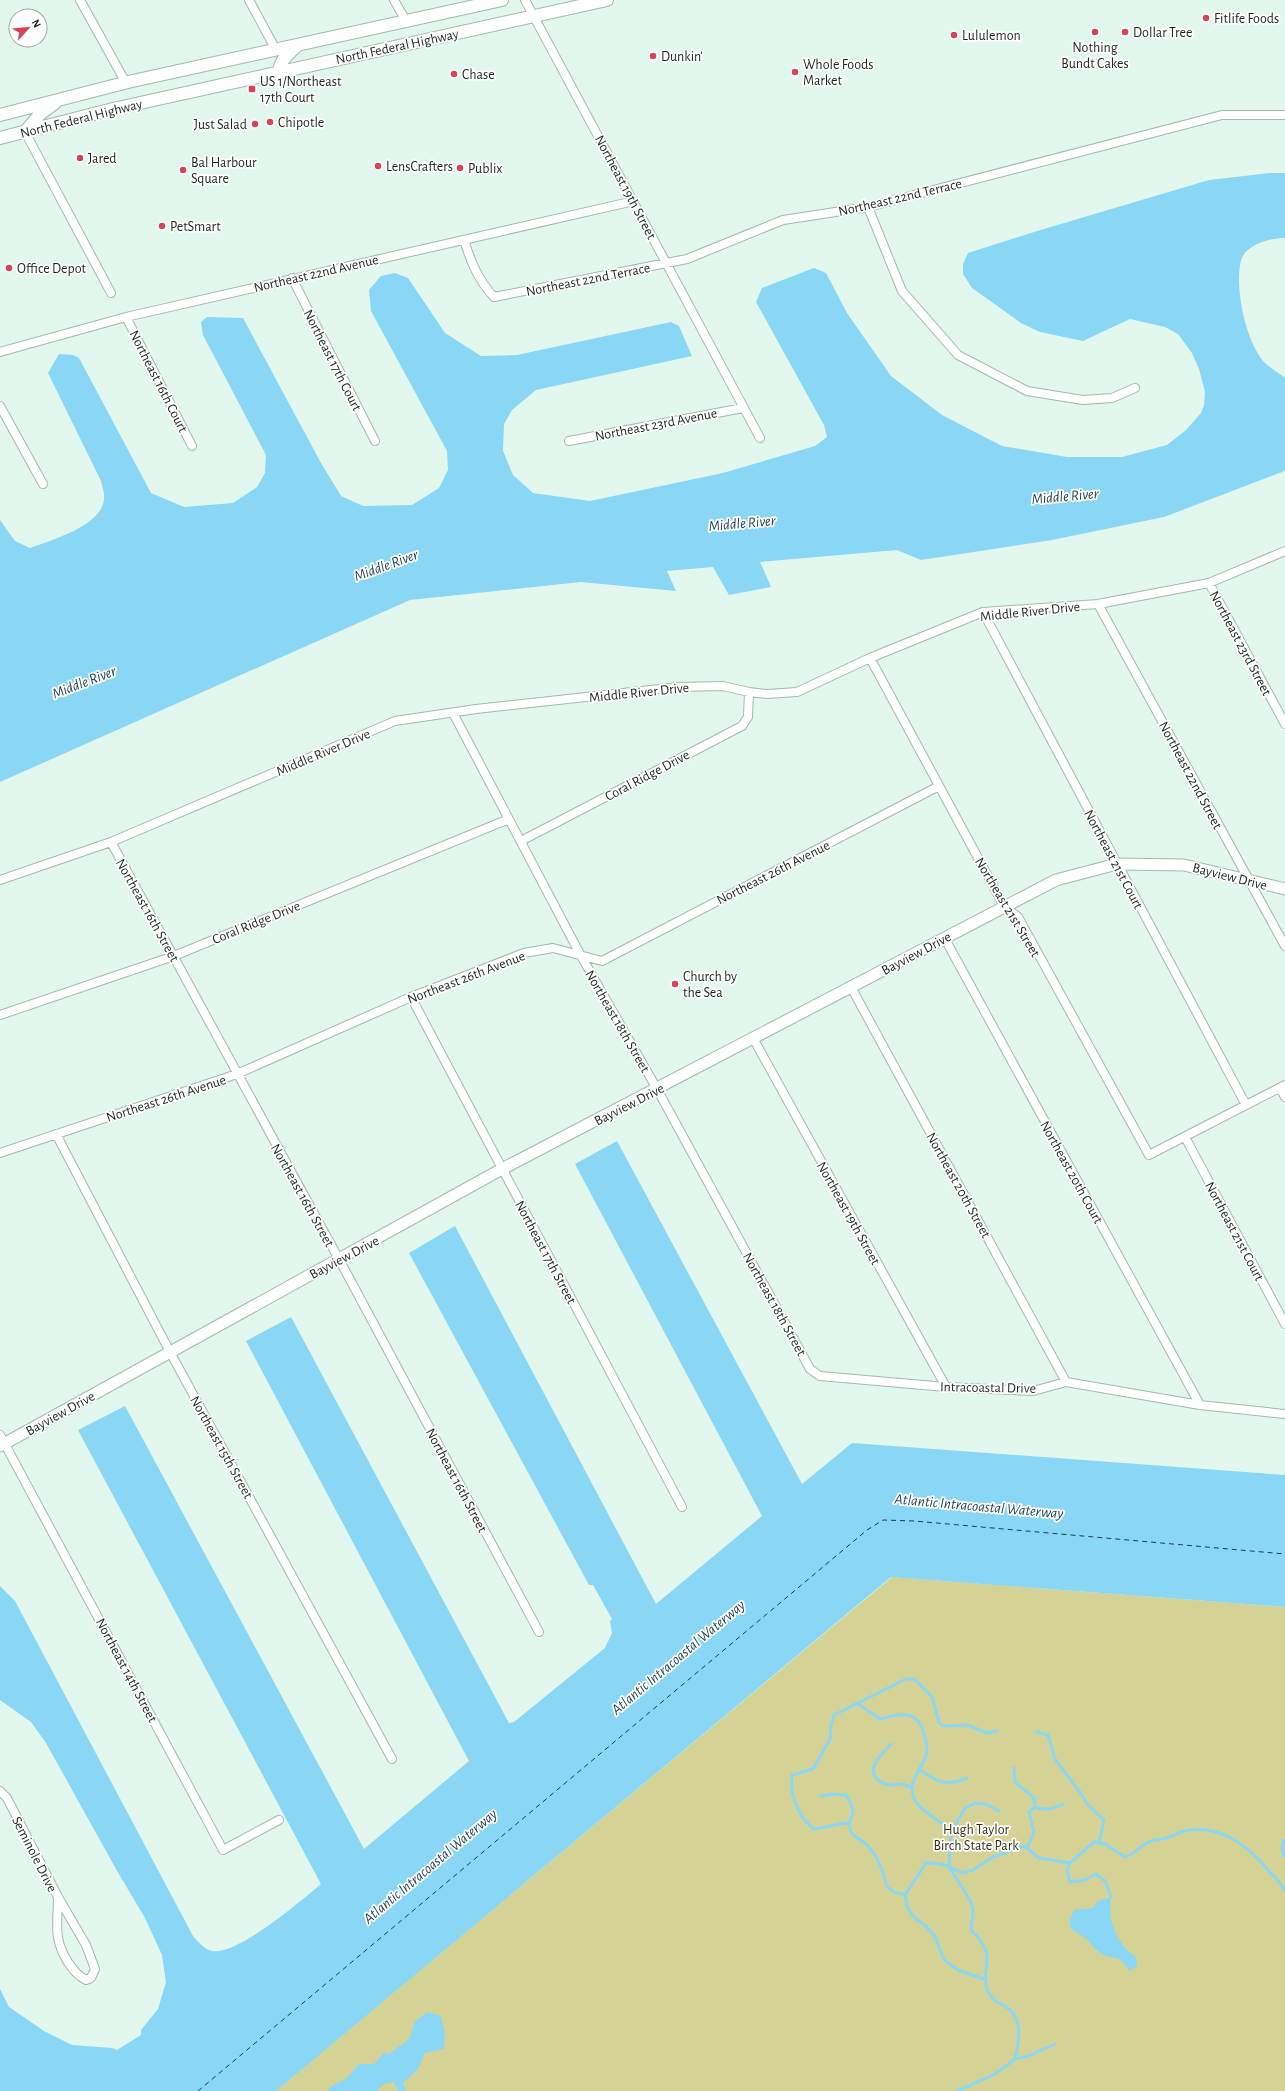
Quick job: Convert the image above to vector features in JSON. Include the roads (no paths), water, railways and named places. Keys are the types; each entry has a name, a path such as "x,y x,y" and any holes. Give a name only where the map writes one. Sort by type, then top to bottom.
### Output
{"main road":[{"name":"North Federal Highway","path":"0,115 126,83 502,0"},
{"name":"North Federal Highway","path":"0,138 113,109 607,0"},
{"path":"279,72 280,64 284,58 298,45"},
{"path":"25,132 40,114 63,98"}],"street":[{"path":"80,0 126,83"},
{"path":"249,0 276,50"},
{"path":"394,0 406,21"},
{"name":"Northeast 19th Street","path":"525,0 760,438"},
{"name":"Northeast 22nd Terrace","path":"464,240 473,268 482,285 494,297 687,259 783,220 868,207 1222,115 1285,114"},
{"path":"25,132 111,293"},
{"name":"Northeast 22nd Avenue","path":"0,352 126,317 634,201"},
{"path":"868,207 902,291 958,355 1027,391 1083,400 1112,398 1135,388"},
{"name":"Northeast 17th Court","path":"292,278 375,442"},
{"name":"Northeast 16th Court","path":"126,317 192,446"},
{"path":"0,406 43,484"},
{"name":"Northeast 23rd Avenue","path":"569,441 743,408"},
{"name":"Middle River Drive","path":"0,880 111,842 395,721 476,709 678,687 723,686 749,692 768,694 797,692 870,658 984,612 1098,604 1209,583 1285,551"},
{"name":"Northeast 23rd Street","path":"1209,583 1285,724"},
{"name":"Northeast 22nd Street","path":"1098,604 1248,882 1258,895 1285,946"},
{"name":"Northeast 21st Court","path":"984,612 1246,1105"},
{"name":"Northeast 21st Street","path":"870,658 1004,906 1018,917 1149,1156 1184,1137"},
{"name":"Coral Ridge Drive","path":"521,841 742,726 748,717 749,692"},
{"name":"Northeast 18th Street","path":"453,713 580,954 658,1089 810,1369"},
{"name":"Northeast 26th Avenue","path":"0,1153 237,1074 411,997 524,952 553,948 602,961 939,786"},
{"name":"Coral Ridge Drive","path":"0,1015 174,956 509,819"},
{"name":"Northeast 16th Street","path":"111,842 539,1632"},
{"name":"Bayview Drive","path":"1,1442 170,1352 502,1169 658,1089 1056,880 1117,864 1184,865 1248,882 1285,889"},
{"name":"Northeast 20th Court","path":"945,939 1200,1406"},
{"name":"Northeast 20th Street","path":"851,987 1066,1382"},
{"name":"Northeast 17th Street","path":"411,997 682,1507"},
{"name":"Northeast 19th Street","path":"753,1038 946,1387"},
{"path":"1184,1137 1282,1087 1285,1097"},
{"name":"Northeast 15th Street","path":"56,1134 170,1352 392,1759"},
{"name":"Northeast 21st Court","path":"1184,1137 1285,1324"},
{"name":"Intracoastal Drive","path":"810,1369 820,1376 946,1387 1033,1391 1066,1382 1200,1406 1285,1414"},
{"name":"Northeast 14th Street","path":"1,1442 223,1850 279,1820"},
{"name":"Seminole Drive","path":"0,1791 6,1798 92,1958 95,1969 94,1975 86,1980 79,1976 68,1963 58,1938 58,1897"}],"water":[{"name":"Middle River","path":"1270,173 1285,173 1285,238 1273,239 1259,243 1243,255 1239,272 1239,285 1243,314 1252,342 1258,354 1265,363 1285,378 1285,470 1282,472 1164,517 1052,540 921,560 897,550 760,562 771,587 729,595 713,567 667,571 676,591 581,582 410,600 0,782 0,520 15,541 30,548 74,531 85,524 95,517 101,508 104,499 101,481 48,373 59,354 73,355 79,358 151,493 184,507 233,503 257,487 265,473 266,455 203,335 201,322 207,317 243,318 321,463 341,496 363,506 412,505 439,488 448,470 447,451 371,311 369,290 381,276 395,273 408,278 445,333 481,356 517,355 671,322 679,326 692,356 536,390 512,410 504,424 503,451 513,475 533,493 590,501 723,473 815,446 827,437 824,425 756,302 762,288 814,268 826,273 847,313 891,376 942,415 1002,446 1067,457 1122,457 1167,445 1186,430 1201,413 1204,405 1205,392 1199,369 1192,353 1178,334 1165,327 1130,319 1083,341 1040,332 1021,323 972,288 963,274 963,264 968,253 1209,180"},
{"name":"Atlantic Intracoastal Waterway","path":"617,1141 802,1484 852,1443 1285,1475 1285,1607 891,1577 276,2091 0,2091 0,1989 9,2007 44,2031 72,2045 112,2048 117,2050 141,2035 141,2030 158,2009 166,1982 162,1955 145,1918 46,1743 31,1722 0,1700 0,1586 15,1601 193,1936 201,1945 212,1951 223,1950 237,1945 285,1914 321,1884 78,1430 125,1406 364,1849 469,1761 246,1341 291,1317 509,1723 514,1722 605,1648 612,1633 610,1621 612,1619 593,1585 589,1585 409,1253 455,1226 656,1604 762,1516 575,1164"},
{"path":"1111,1897 1111,1914 1115,1931 1124,1946 1136,1957 1137,1966 1130,1971 1120,1959 1105,1956 1094,1948 1087,1939 1070,1928 1070,1919 1074,1910 1093,1908 1098,1901"},
{"path":"427,2012 441,2016 445,2034 444,2049 425,2053 418,2069 403,2083 406,2091 398,2091 394,2082 384,2084 377,2091 328,2091 330,2087 347,2078 359,2064 374,2064 384,2053 389,2054 409,2039 415,2022"}],"waterway":[{"path":"905,1895 894,1892 887,1887 877,1858 863,1841 853,1835 849,1823 814,1829 804,1819 796,1805 794,1798 791,1783 792,1775 813,1769 830,1739 831,1725 834,1715 906,1679 914,1679 932,1697 939,1722 943,1726 968,1725 987,1733 997,1731"},
{"path":"857,1703 880,1719 907,1715 917,1720 924,1734 927,1750 924,1760 914,1779 912,1789 913,1795 919,1806 946,1827 951,1833"},
{"path":"1037,1732 1048,1735 1055,1759 1087,1804 1104,1820 1099,1843"},
{"path":"891,1744 877,1760 874,1766 873,1772 875,1777 888,1785 902,1784 913,1788"},
{"path":"1014,1768 1015,1782 1034,1798 1035,1807"},
{"path":"919,1769 936,1780 947,1783 967,1778"},
{"path":"821,1796 834,1794 846,1795 853,1812 849,1823"},
{"path":"999,1811 986,1804 976,1803 965,1808 951,1833 949,1867 970,1900 973,1909 971,1930 977,1936 986,1951 987,1963 985,1977 989,1994 997,2002 1009,2009 1016,2020 1019,2039 1015,2059"},
{"path":"1027,1848 1034,1832 1029,1812 1035,1807 1049,1809 1063,1804"},
{"path":"905,1895 926,1863 941,1864 962,1873 973,1870 993,1857 1024,1846 1039,1858 1070,1863 1094,1842 1105,1844 1125,1857 1151,1841 1164,1839 1181,1832 1194,1830 1206,1830 1218,1833 1240,1844 1260,1860 1280,1882 1285,1891"},
{"path":"1284,1840 1282,1849 1285,1857"},
{"path":"1070,1863 1067,1871 1070,1882 1085,1880 1096,1874 1105,1881 1111,1897"},
{"path":"905,1895 908,1909 915,1918 927,1927 935,1937 944,1960 958,1970 984,1979"},
{"path":"957,2091 995,2074 1015,2059 1028,2056 1055,2044"}],"place":[{"name":"Fitlife Foods","path":"1206,18"},
{"name":"Nothing Bundt Cakes","path":"1095,32"},
{"name":"Dollar Tree","path":"1125,32"},
{"name":"Lululemon","path":"954,35"},
{"name":"Dunkin'","path":"653,56"},
{"name":"Whole Foods Market","path":"795,72"},
{"name":"Chase","path":"454,74"},
{"name":"US 1/Northeast 17th Court","path":"252,89"},
{"name":"Chipotle","path":"270,122"},
{"name":"Just Salad","path":"255,124"},
{"name":"Jared","path":"80,158"},
{"name":"LensCrafters","path":"378,166"},
{"name":"Publix","path":"460,168"},
{"name":"Bal Harbour Square","path":"183,170"},
{"name":"PetSmart","path":"162,226"},
{"name":"Office Depot","path":"9,268"},
{"name":"Church by the Sea","path":"675,984"}],"park label":[{"name":"Hugh Taylor Birch State Park","path":"976,1838"}]}
